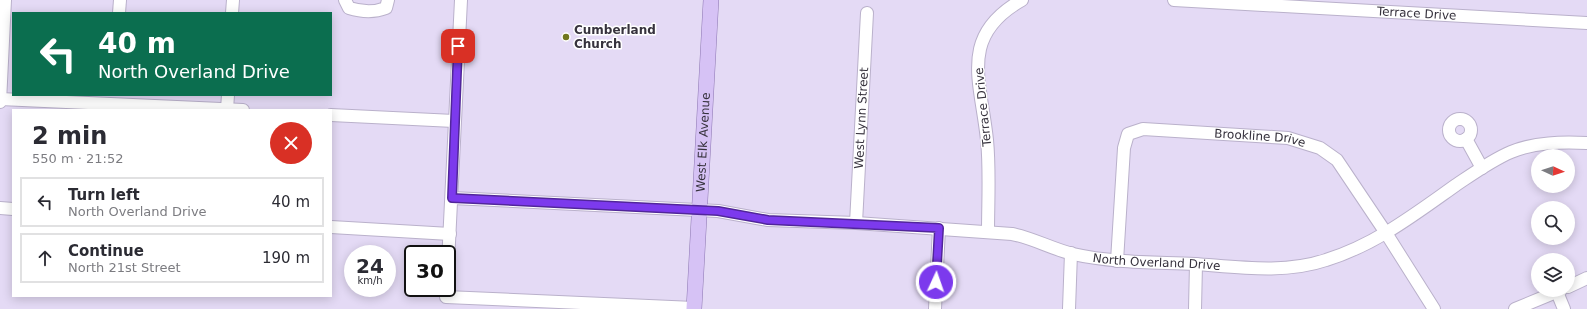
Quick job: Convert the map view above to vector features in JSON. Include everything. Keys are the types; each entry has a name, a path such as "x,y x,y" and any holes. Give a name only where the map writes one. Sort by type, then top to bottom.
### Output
{"main road":[{"name":"West Elk Avenue","path":"694,308 711,0"}],"street":[{"path":"0,102 6,0"},
{"path":"119,12 120,0"},
{"path":"232,12 233,0"},
{"path":"345,0 349,8 361,12 377,11 386,8 388,0"},
{"path":"449,245 454,121 461,0"},
{"name":"Terrace Drive","path":"988,232 987,141 979,86 978,61 982,40 990,24 1002,12 1022,0"},
{"name":"Terrace Drive","path":"1174,0 1587,23"},
{"name":"West Lynn Street","path":"856,223 867,13"},
{"path":"0,99 114,100 227,109 228,96"},
{"path":"332,115 454,121"},
{"name":"Brookline Drive","path":"1117,261 1124,148 1128,134 1143,130 1288,138 1320,148 1337,160 1386,233 1434,309"},
{"path":"1466,139 1482,168"},
{"name":"North Overland Drive","path":"452,198 718,211 768,220 856,223 988,232 1012,234 1030,238 1071,253 1117,261 1258,268 1289,267 1325,261 1352,251 1386,233 1482,168 1511,152 1536,145 1565,142 1587,143"},
{"path":"0,208 12,209"},
{"path":"332,227 450,234"},
{"path":"935,309 939,228"},
{"path":"1069,309 1071,253"},
{"path":"1196,264 1196,309"},
{"path":"1575,284 1587,278"},
{"path":"1515,309 1544,297"},
{"path":"1561,297 1564,309"},
{"path":"446,298 694,308"}],"place":[{"name":"Cumberland Church","path":"566,37"}],"route":[{"path":"458,46 452,198 718,211 768,220 939,228 936,282"}]}
